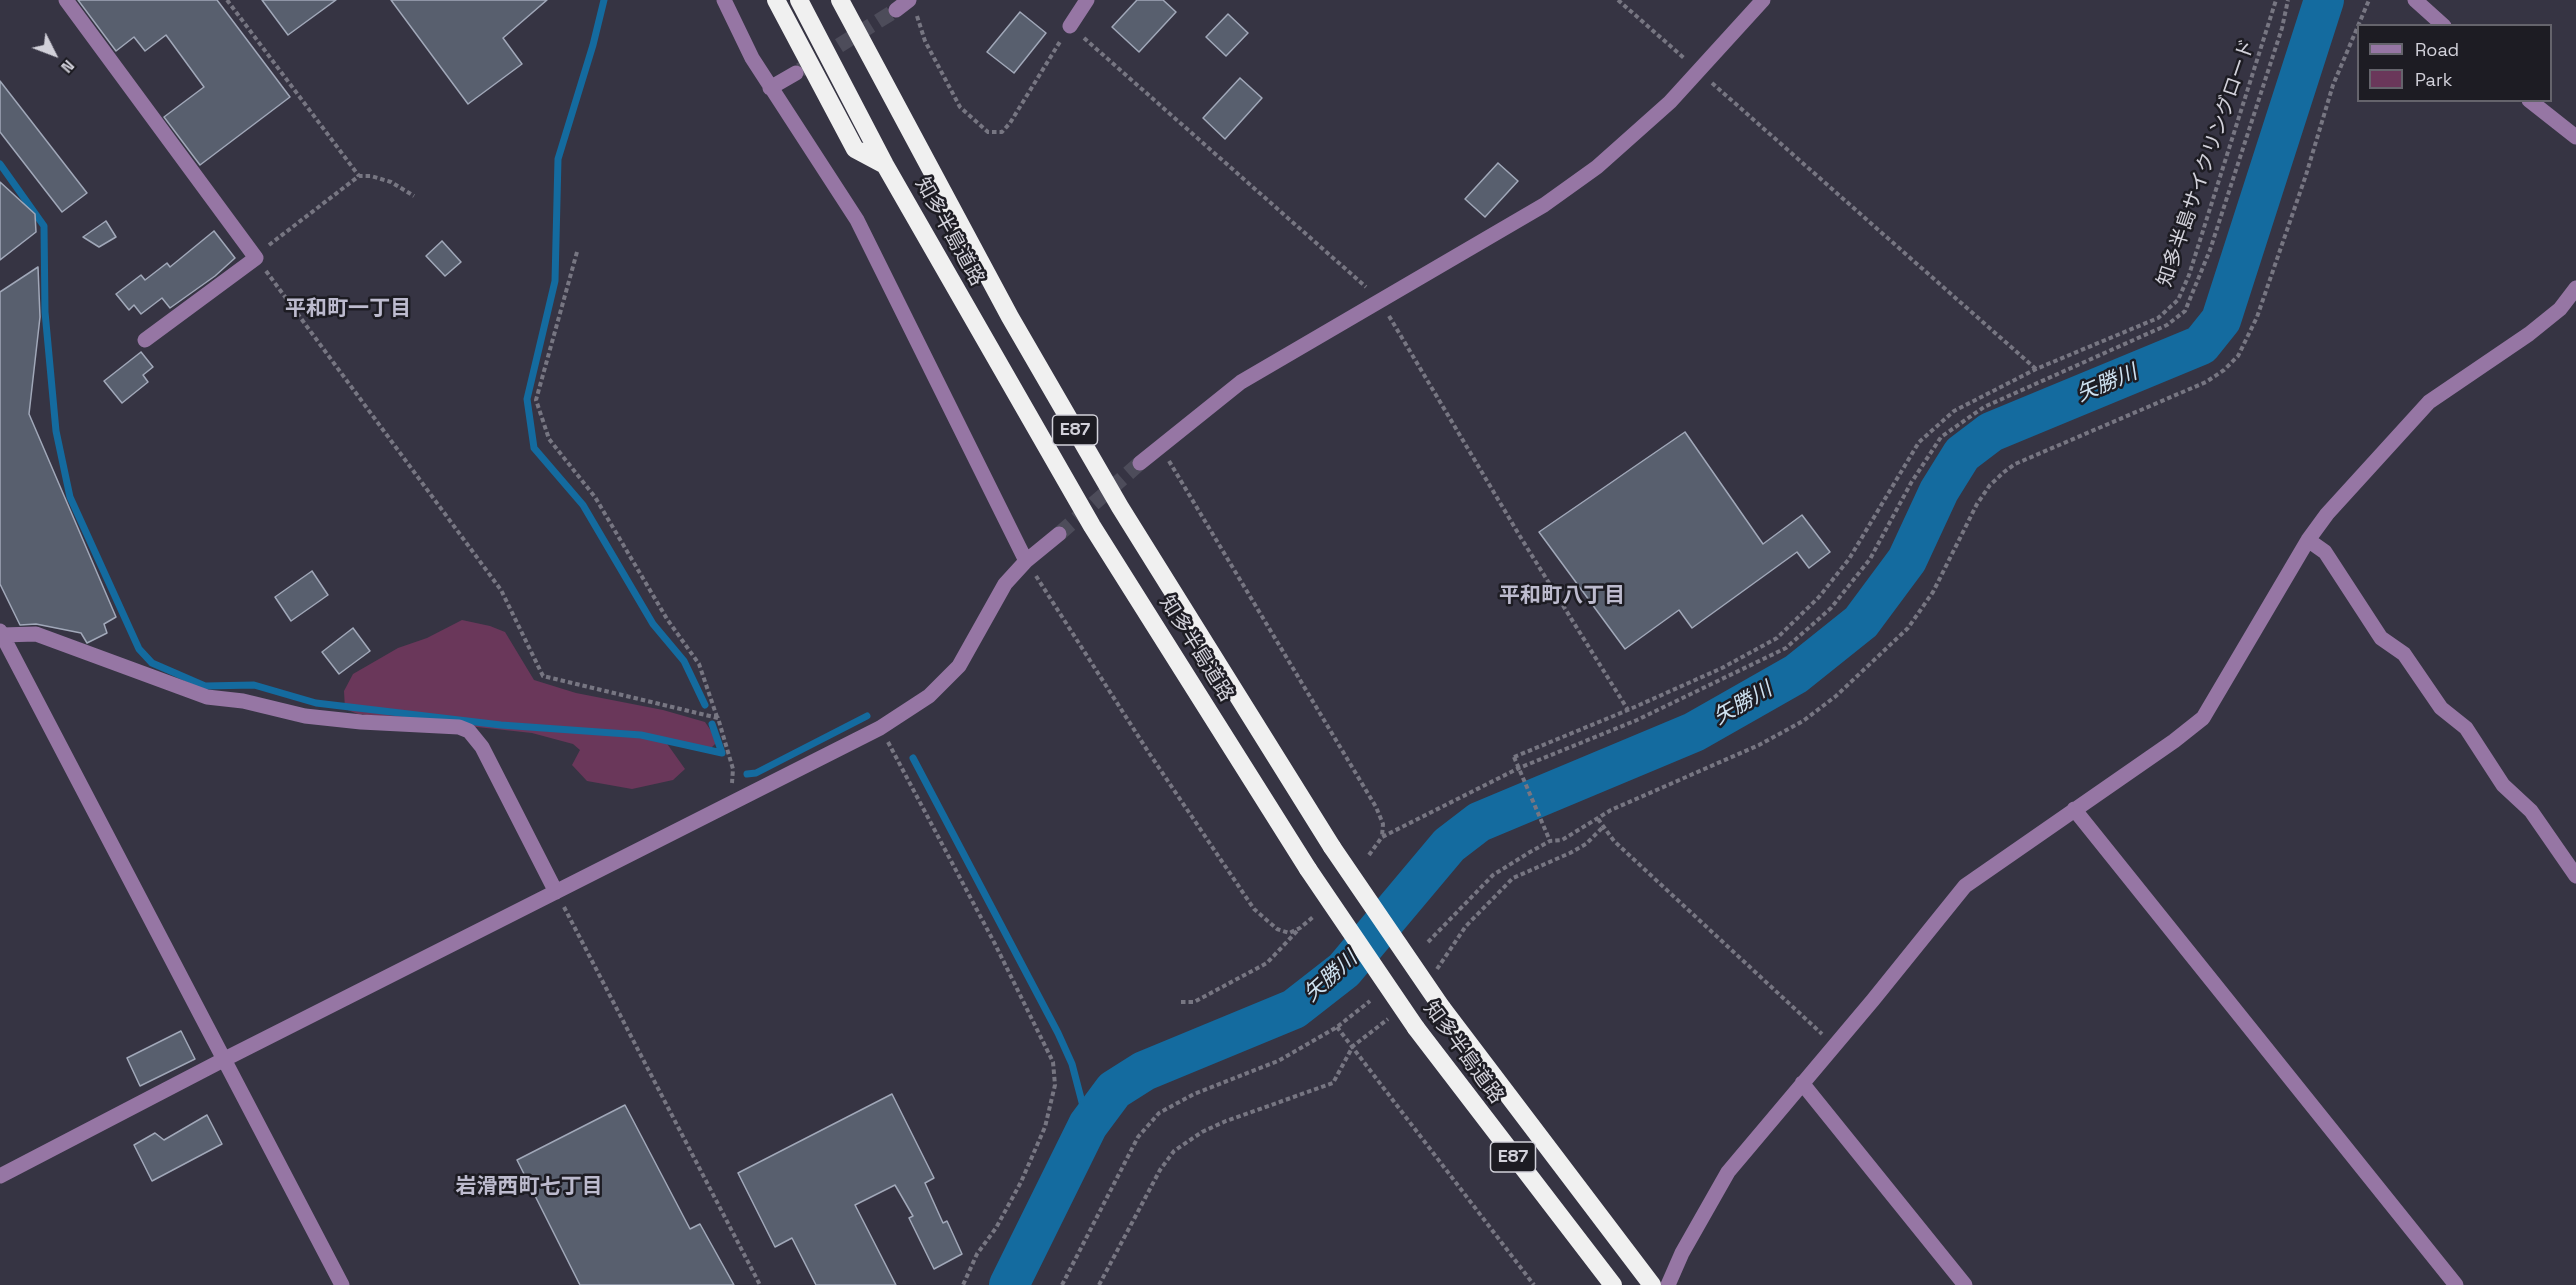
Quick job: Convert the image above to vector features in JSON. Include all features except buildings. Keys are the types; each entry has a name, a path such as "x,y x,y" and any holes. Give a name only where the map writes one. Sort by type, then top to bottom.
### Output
{"highway":[{"path":"776,0 855,149 885,165"},
{"name":"知多半島道路","path":"799,0 885,165 1092,526 1308,869 1416,1028 1613,1285"},
{"name":"知多半島道路","path":"840,0 1010,317 1091,457 1332,847 1442,1008 1652,1285"}],"street":[{"path":"66,0 255,257 145,340"},
{"path":"724,0 752,58 770,88 857,220 1026,561"},
{"path":"1070,26 1087,0"},
{"path":"1140,463 1241,382 1379,299 1489,237 1597,167 1700,72 1763,0"},
{"path":"2415,0 2442,24"},
{"path":"770,88 796,73"},
{"path":"2532,102 2576,137"},
{"path":"1668,1285 1682,1253 1728,1172 1873,1000 1965,886 2174,741 2203,718 2308,540 2327,514 2429,402 2529,334 2560,309 2576,288"},
{"path":"0,1176 730,802 880,728 929,696 959,666 1005,584 1026,561 1059,534"},
{"path":"2308,540 2325,552 2370,626 2381,638 2404,654 2441,708 2466,728 2503,785 2531,811 2576,876"},
{"path":"342,1285 1,633 36,634 207,698 243,701 305,716 361,722 459,727 469,732 482,747 556,892"},
{"path":"2074,809 2456,1285"},
{"path":"1802,1083 1965,1285"}],"path":[{"path":"226,0 358,176"},
{"path":"1618,0 2036,369"},
{"name":"知多半島サイクリングロード","path":"1550,841 1514,757 1722,668 1777,638 1819,597 1849,559 1919,442 1954,411 2036,369 2158,318 2178,300 2189,274 2276,0"},
{"path":"1369,855 1382,837 1519,768 1637,720 1785,648 1831,608 1870,559 1911,483 1941,437 1984,407 2167,325 2185,311 2213,239 2282,28 2288,0"},
{"path":"2359,24 2369,0"},
{"path":"907,7 960,107 988,132 1002,132 1010,123 1070,26 1379,299 1521,538 1628,710"},
{"path":"1428,942 1458,907 1493,875 1550,841 1562,840 1611,810 1759,745 1803,721 1836,696 1908,628 1933,592 1977,504 1990,485 2015,464 2206,382 2224,370 2238,356 2257,317 2306,175 2333,85 2357,28"},
{"path":"414,196 391,182 371,176 358,176 255,257 501,590 543,676 718,718"},
{"path":"577,252 536,400 549,439 595,497 667,619 699,664 734,769 730,802"},
{"path":"1160,445 1376,807 1383,824 1382,837"},
{"path":"1026,561 1149,753 1254,909 1277,929 1289,933 1300,928"},
{"path":"880,728 1048,1047 1053,1062 1055,1085 1045,1127 1021,1182 996,1228 977,1254 963,1285"},
{"path":"1598,819 1623,849 1834,1044"},
{"path":"1435,971 1466,926 1513,878 1586,844 1603,827"},
{"path":"556,892 760,1285"},
{"path":"1181,1002 1194,1002 1267,963 1313,917"},
{"path":"1062,1285 1138,1137 1159,1113 1194,1094 1278,1061 1337,1027 1370,1001"},
{"path":"1099,1285 1160,1170 1174,1151 1202,1132 1226,1121 1333,1083 1353,1046 1396,1012"},
{"path":"1337,1027 1534,1285"}],"green space":[{"path":"462,620 505,632 534,680 576,693 663,710 705,722 718,741 711,748 663,738 685,769 673,780 632,789 587,781 572,765 580,750 573,744 532,733 358,714 345,709 344,691 353,674 398,648 427,638"}],"waterway":[{"path":"604,0 593,45 558,159 555,281 527,399 534,448 583,505 653,624 684,661 705,705"},
{"name":"矢勝川","path":"1009,1285 1088,1125 1114,1090 1144,1071 1294,1009 1344,970 1449,845 1479,822 1694,732 1796,674 1861,622 1907,560 1939,491 1962,454 1991,432 2201,345 2221,320 2324,0"},
{"path":"0,164 44,226 45,312 56,431 70,497 139,649 152,663 205,686 254,685 316,703 501,725 641,735 722,753"},
{"path":"747,774 756,773 867,716"},
{"path":"712,724 722,753"},
{"path":"913,758 1058,1033 1072,1064 1088,1125"}],"tunnel":[{"path":"800,70 896,10"},
{"path":"1059,534 1140,463"}],"district":[{"name":"平和町一丁目","path":"348,309"},
{"name":"平和町八丁目","path":"1562,596"},
{"name":"岩滑西町七丁目","path":"529,1187"}]}
